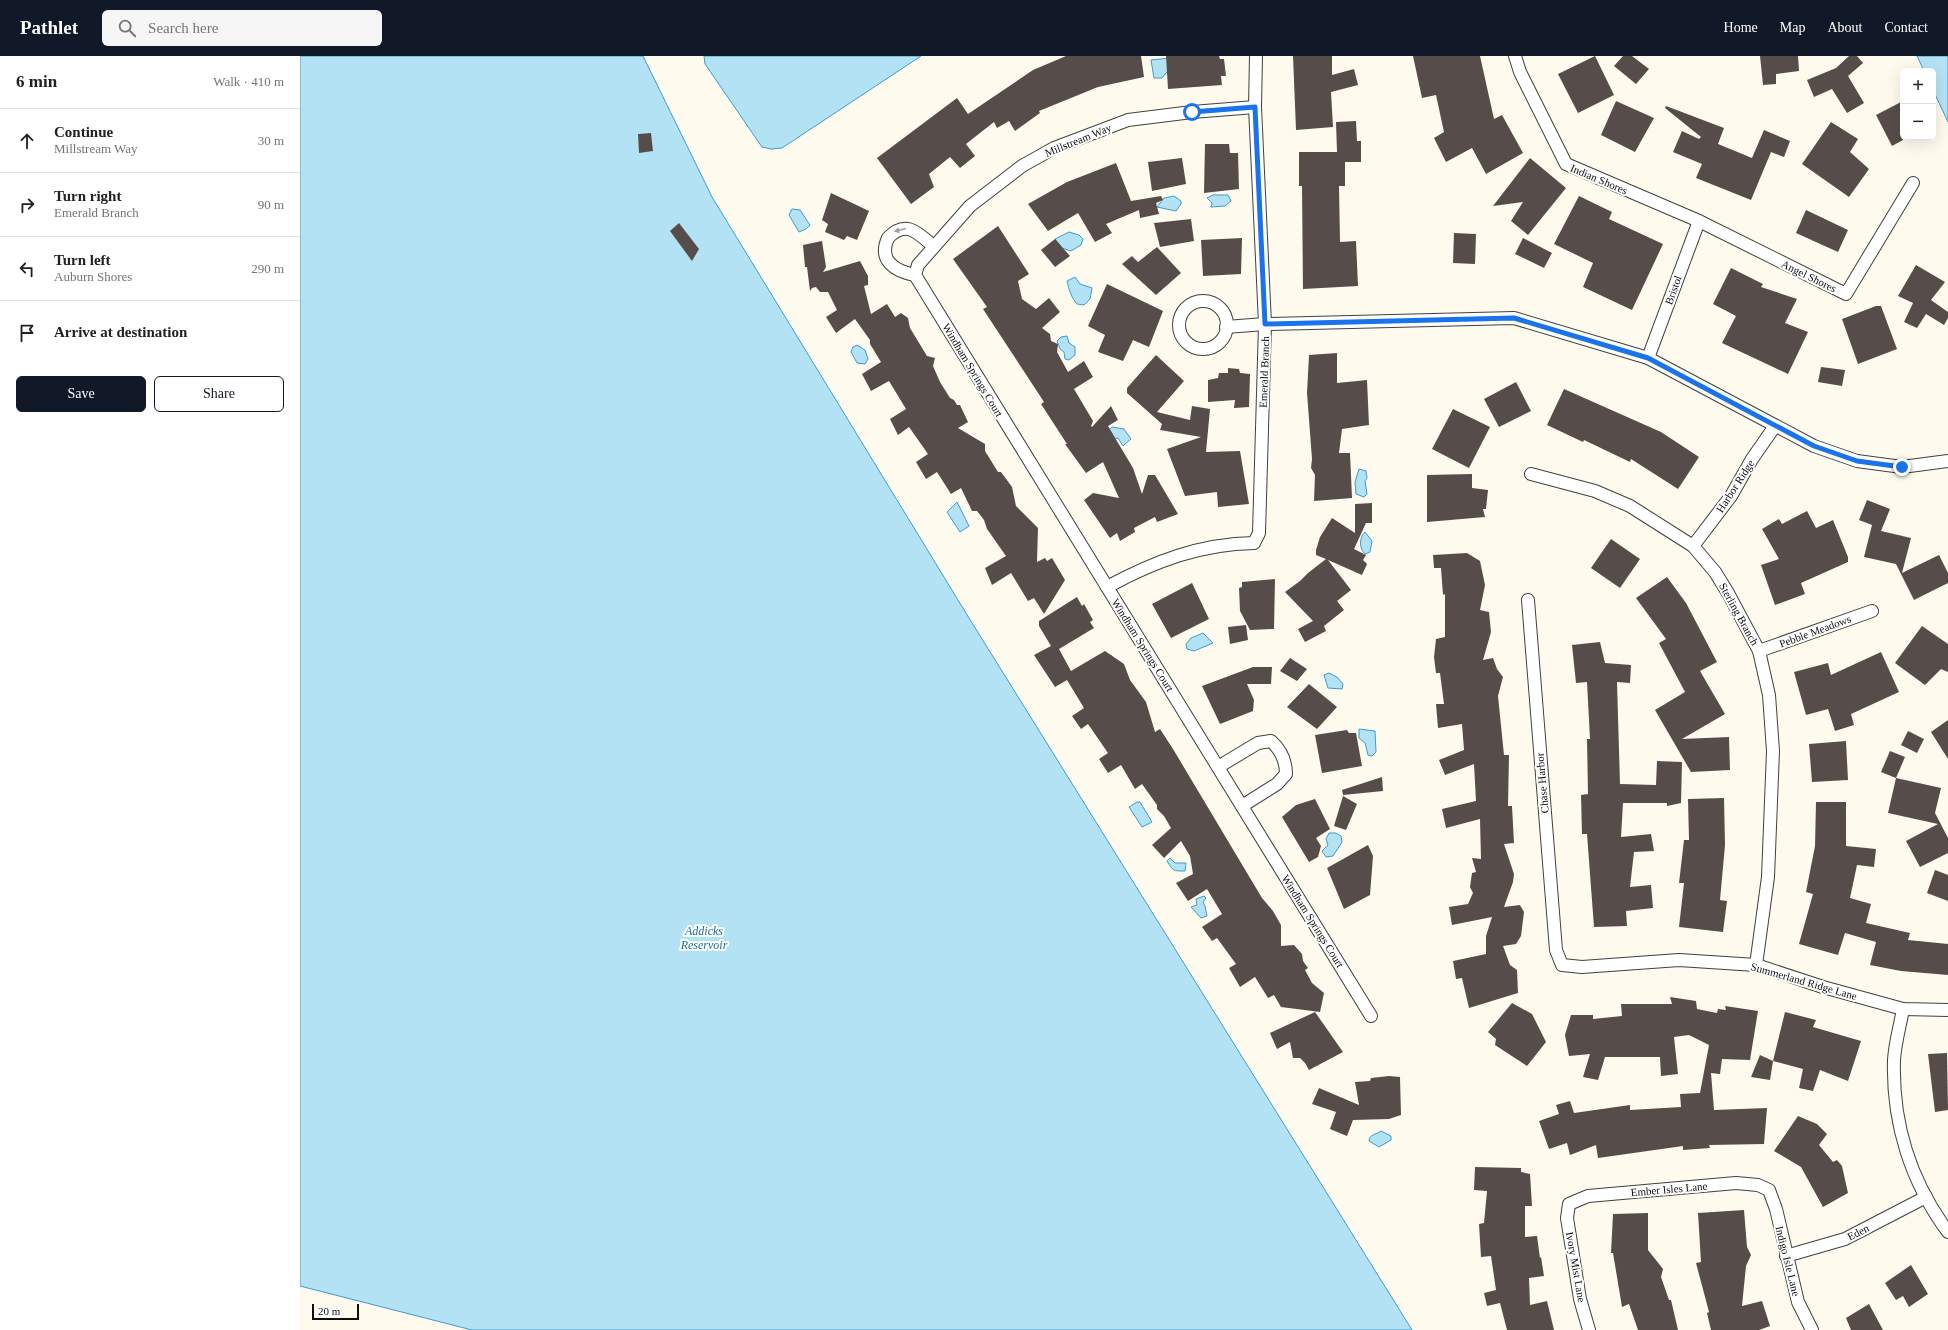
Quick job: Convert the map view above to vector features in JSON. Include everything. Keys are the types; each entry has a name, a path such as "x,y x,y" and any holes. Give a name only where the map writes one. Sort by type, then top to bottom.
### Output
{"street":[{"name":"Emerald Branch","path":"1107,587 1137,571 1182,554 1227,544 1254,543 1259,533 1265,324 1255,107 1256,56"},
{"name":"Indian Shores","path":"1515,56 1520,72 1566,164 1699,221"},
{"name":"Millstream Way","path":"915,275 918,265 933,246 970,206 1022,166 1054,148 1128,120 1192,112 1255,107"},
{"name":"Angel Shores","path":"1699,221 1846,294 1913,183"},
{"name":"Bristol","path":"1648,358 1699,221"},
{"path":"915,275 899,271 886,259 884,252 888,238 893,232 907,229 915,231 933,246"},
{"name":"Windham Springs Court","path":"915,275 1371,1016"},
{"path":"1226,327 1265,324 1514,318 1648,358 1814,446 1857,461 1902,467 1948,461"},
{"name":"Harbor Ridge","path":"1693,546 1731,496 1752,459 1775,426"},
{"name":"Sterling Branch","path":"1531,474 1595,491 1630,506 1693,546 1715,572 1759,651 1769,695 1773,751 1768,877 1756,964"},
{"name":"Chase Harbor","path":"1528,600 1556,950 1562,965"},
{"name":"Pebble Meadows","path":"1759,651 1872,611"},
{"path":"1218,766 1258,743 1271,741 1277,746 1286,762 1286,774 1277,784 1242,806"},
{"name":"Summerland Ridge Lane","path":"1562,965 1582,967 1679,960 1756,964 1823,987 1903,1009 1948,1010"},
{"path":"1903,1009 1894,1059 1894,1092 1900,1132 1911,1168 1926,1197 1948,1232"},
{"name":"Ember Isles Lane","path":"1570,1204 1588,1196 1736,1182 1758,1185 1769,1190"},
{"name":"Indigo Isle Lane","path":"1769,1190 1776,1209 1798,1302 1812,1330"},
{"name":"Eden","path":"1786,1256 1845,1239 1926,1197"},
{"name":"Ivory Mist Lane","path":"1570,1204 1567,1218 1568,1225 1580,1299 1589,1330"}],"water":[{"name":"Addicks Reservoir","path":"300,56 643,56 712,197 969,618 1412,1330 472,1330 300,1286"},
{"path":"704,56 921,56 782,148 771,149 762,147 705,64"},
{"path":"1917,56 1948,56 1948,122 1936,96 1936,68 1923,68"},
{"path":"1170,58 1171,67 1162,78 1154,78 1151,60"},
{"path":"1213,195 1228,195 1231,201 1225,206 1211,207 1212,203 1207,198"},
{"path":"1174,196 1181,201 1181,204 1176,211 1157,207 1164,198"},
{"path":"792,209 800,210 810,225 806,229 799,232 789,215"},
{"path":"1069,232 1079,235 1083,239 1081,245 1071,251 1062,248 1055,239"},
{"path":"1075,277 1080,284 1092,288 1090,299 1084,305 1077,304 1069,290 1067,281"},
{"path":"1067,336 1069,343 1075,347 1075,355 1069,360 1065,359 1064,352 1060,349 1057,341 1061,337"},
{"path":"857,345 865,350 868,359 865,364 857,363 851,352 853,347"},
{"path":"1112,427 1124,429 1131,439 1123,446 1118,438 1112,439 1108,431"},
{"path":"1359,469 1366,471 1367,478 1365,481 1367,494 1364,497 1356,494 1355,482"},
{"path":"957,502 969,526 960,532 947,512"},
{"path":"1365,532 1372,541 1370,552 1365,554 1360,543"},
{"path":"1203,633 1213,643 1194,651 1187,649 1186,644 1191,638"},
{"path":"1329,673 1337,677 1343,684 1342,689 1328,688 1324,675"},
{"path":"1359,729 1375,731 1376,752 1372,756 1368,755 1365,743 1359,738"},
{"path":"1137,802 1140,802 1152,822 1142,827 1129,807"},
{"path":"1329,833 1336,833 1341,836 1342,842 1333,856 1326,857 1322,851 1328,845 1326,839"},
{"path":"1170,858 1175,863 1186,863 1185,871 1172,869 1167,861"},
{"path":"1204,896 1206,898 1203,902 1207,916 1201,918 1191,907 1197,905 1196,899"},
{"path":"1381,1131 1391,1136 1391,1140 1379,1147 1369,1141 1369,1139 1371,1136"}],"building":[{"path":"1066,56 1141,56 1144,77 1098,87 1039,111 1040,113 1015,131 1009,121 997,128 994,122 966,144 975,156 960,168 950,157 929,174 934,187 911,204 877,158 957,98 968,114 1033,70"},
{"path":"1166,56 1219,56 1220,59 1224,59 1226,76 1221,76 1222,85 1168,89"},
{"path":"1293,56 1332,56 1332,75 1354,69 1358,85 1331,92 1333,127 1296,130"},
{"path":"1413,56 1480,56 1494,119 1502,115 1523,153 1486,174 1472,148 1446,162 1434,138 1444,132 1436,95 1422,98"},
{"path":"1595,56 1614,95 1578,113 1558,74"},
{"path":"1623,56 1632,56 1649,69 1636,84 1614,66"},
{"path":"1760,56 1798,56 1799,71 1776,74 1776,84 1763,85"},
{"path":"1849,56 1857,56 1863,63 1848,76 1864,103 1847,113 1832,89 1814,97 1807,80 1836,68"},
{"path":"1616,101 1654,118 1635,152 1601,135"},
{"path":"1900,103 1900,140 1903,140 1892,146 1876,115"},
{"path":"1666,106 1724,128 1718,144 1752,158 1764,130 1790,141 1784,157 1771,152 1751,200 1696,178 1702,164 1673,152 1682,131 1699,139 1701,137 1665,108"},
{"path":"1356,121 1357,141 1361,141 1361,162 1345,162 1345,186 1339,186 1340,242 1356,241 1358,286 1303,289 1302,186 1299,186 1299,152 1337,152 1336,122"},
{"path":"1831,122 1858,139 1850,152 1869,169 1849,197 1802,164"},
{"path":"651,133 653,151 639,153 638,134"},
{"path":"1205,144 1229,144 1230,153 1238,153 1239,189 1204,193"},
{"path":"1182,158 1186,184 1152,191 1148,162"},
{"path":"1530,158 1566,188 1528,235 1511,221 1523,202 1493,206"},
{"path":"1116,163 1131,201 1161,196 1163,200 1156,203 1159,214 1140,218 1139,210 1106,224 1112,233 1095,242 1078,213 1048,231 1028,204 1067,182"},
{"path":"831,193 869,211 857,240 847,236 844,240 825,232 828,224 822,220"},
{"path":"1579,196 1612,212 1609,219 1663,244 1632,310 1583,287 1593,263 1554,244"},
{"path":"1806,210 1848,230 1838,252 1796,233"},
{"path":"1191,219 1194,241 1160,247 1154,223"},
{"path":"679,223 699,249 692,261 670,231"},
{"path":"998,226 1029,274 1018,281 1022,299 1036,309 1049,298 1060,312 1042,328 1050,334 1051,341 1058,344 1057,352 1068,372 1084,361 1093,377 1074,389 1093,421 1091,426 1092,427 1111,406 1118,420 1108,426 1133,468 1142,494 1148,475 1155,475 1178,514 1157,522 1155,517 1134,528 1135,532 1120,541 1117,533 1110,538 1084,500 1093,493 1119,498 1103,462 1086,473 1065,444 1067,444 1041,404 1044,402 983,309 987,307 953,259"},
{"path":"1454,233 1476,234 1475,264 1453,263"},
{"path":"1242,238 1241,274 1203,276 1201,240"},
{"path":"1523,238 1552,253 1544,268 1515,254"},
{"path":"1055,239 1070,256 1055,267 1041,250"},
{"path":"822,241 826,267 823,272 860,261 868,276 868,285 864,286 871,314 887,304 895,317 901,313 908,318 910,328 927,356 935,358 933,366 940,382 950,398 954,400 957,405 960,405 968,422 958,428 985,444 985,451 998,472 1001,472 1012,487 1016,506 1038,528 1037,562 1045,558 1047,561 1052,558 1065,580 1044,614 1034,598 1028,601 1011,573 992,585 985,568 1006,556 987,529 984,520 977,511 972,511 961,488 951,494 937,472 926,479 916,462 928,454 909,427 898,435 890,419 906,409 889,381 871,391 862,374 881,362 870,344 870,340 855,319 836,333 826,317 837,310 828,292 820,292 816,287 812,288 810,291 807,267 805,267 803,245"},
{"path":"1157,247 1181,273 1156,295 1122,264 1132,256 1138,262"},
{"path":"1916,265 1945,282 1931,300 1948,312 1948,318 1944,325 1926,314 1917,328 1904,322 1913,303 1898,296"},
{"path":"1731,268 1763,284 1761,287 1797,299 1785,323 1808,332 1788,374 1722,343 1736,316 1713,304"},
{"path":"1107,284 1163,311 1149,347 1133,340 1123,361 1098,352 1105,335 1088,326"},
{"path":"1876,306 1881,306 1897,349 1858,364 1842,319"},
{"path":"1337,353 1337,383 1367,380 1369,425 1342,429 1339,453 1350,453 1352,498 1314,501 1315,475 1311,468 1312,459 1307,393 1309,355"},
{"path":"1156,355 1184,381 1157,412 1190,420 1192,406 1210,409 1206,452 1240,451 1249,504 1218,507 1217,492 1185,496 1167,449 1201,437 1160,430 1162,424 1127,393 1127,388"},
{"path":"1821,367 1845,370 1842,386 1818,382"},
{"path":"1228,368 1239,369 1240,373 1250,374 1249,407 1234,408 1235,400 1208,402 1208,380 1218,378 1219,373 1228,373"},
{"path":"1516,382 1531,411 1499,427 1484,399"},
{"path":"1564,389 1661,432 1699,457 1678,489 1631,459 1630,462 1584,440 1583,442 1547,425"},
{"path":"1453,409 1490,427 1469,468 1432,449"},
{"path":"1472,474 1472,488 1488,490 1486,509 1483,509 1485,517 1427,522 1427,475"},
{"path":"1867,500 1890,509 1881,531 1911,538 1902,573 1939,555 1948,573 1948,583 1914,600 1896,564 1864,557 1872,525 1859,520"},
{"path":"1372,503 1372,523 1366,523 1354,549 1366,555 1363,560 1367,564 1362,575 1328,560 1351,590 1337,601 1344,610 1324,626 1326,631 1305,642 1298,629 1313,621 1285,592 1326,559 1316,555 1316,550 1320,537 1332,518 1355,533 1355,504"},
{"path":"1807,511 1816,528 1833,520 1848,557 1848,562 1801,583 1805,594 1775,605 1761,565 1779,559 1762,529 1779,519 1782,524"},
{"path":"1611,539 1640,559 1620,588 1591,568"},
{"path":"1467,553 1480,561 1485,585 1480,610 1489,612 1491,632 1483,660 1493,658 1497,669 1503,677 1498,696 1504,755 1509,755 1508,806 1512,806 1514,843 1504,844 1514,874 1513,882 1504,907 1520,905 1524,912 1521,936 1516,944 1503,946 1510,965 1517,970 1518,993 1469,1008 1462,978 1456,979 1453,961 1486,954 1486,936 1492,917 1452,925 1449,907 1468,904 1473,893 1470,887 1472,873 1476,872 1472,858 1481,859 1480,819 1446,828 1442,809 1476,801 1474,764 1445,775 1439,760 1464,750 1462,724 1438,728 1436,704 1444,704 1440,673 1436,673 1434,657 1436,639 1445,637 1445,594 1443,595 1441,568 1434,568 1433,555"},
{"path":"1667,577 1686,603 1717,662 1700,671 1725,714 1682,739 1729,737 1730,770 1691,772 1655,710 1685,692 1659,643 1666,639 1636,598"},
{"path":"1275,579 1274,629 1250,630 1240,611 1239,588 1242,587 1242,582"},
{"path":"1192,583 1209,619 1171,638 1152,604"},
{"path":"1077,597 1082,606 1084,604 1093,620 1090,622 1094,628 1059,649 1071,671 1105,651 1124,664 1130,680 1146,702 1155,732 1160,729 1262,898 1273,911 1281,925 1281,946 1294,945 1302,954 1303,961 1308,968 1305,970 1312,983 1324,993 1320,1012 1281,1007 1274,995 1268,998 1255,977 1240,987 1229,968 1236,964 1217,938 1212,941 1202,927 1222,914 1207,889 1188,901 1176,883 1193,874 1190,856 1181,841 1164,858 1152,845 1171,828 1164,816 1157,809 1157,805 1142,784 1135,789 1121,765 1108,773 1099,759 1108,753 1088,724 1081,729 1072,716 1084,708 1067,680 1055,687 1034,655 1051,646 1039,626 1039,621"},
{"path":"1246,625 1248,640 1230,644 1228,627"},
{"path":"1922,626 1948,644 1948,672 1941,669 1925,685 1895,663"},
{"path":"1600,642 1605,663 1631,665 1630,683 1617,682 1620,784 1656,785 1657,761 1682,762 1681,803 1667,806 1667,803 1623,803 1621,837 1651,834 1654,851 1634,852 1630,887 1651,885 1653,908 1626,911 1627,926 1594,927 1587,834 1582,834 1581,795 1588,794 1587,739 1590,739 1587,682 1576,683 1572,645"},
{"path":"1881,652 1899,692 1851,714 1854,725 1835,731 1828,709 1806,715 1794,672 1828,663 1831,675"},
{"path":"1290,658 1307,669 1297,681 1280,671"},
{"path":"1253,667 1272,667 1271,684 1247,684 1254,700 1253,711 1220,724 1202,686"},
{"path":"1309,684 1337,707 1317,729 1287,707"},
{"path":"1948,720 1948,759 1931,732"},
{"path":"1347,730 1349,733 1356,733 1362,766 1322,773 1315,735"},
{"path":"1908,731 1924,739 1917,753 1901,745"},
{"path":"1846,741 1848,780 1812,782 1809,744"},
{"path":"1890,751 1905,757 1896,778 1881,772"},
{"path":"1382,777 1383,791 1343,795 1342,790"},
{"path":"1896,778 1941,788 1935,813 1948,838 1948,853 1920,867 1906,841 1938,824 1888,813"},
{"path":"1343,796 1357,804 1346,830 1334,826"},
{"path":"1724,798 1725,845 1720,900 1727,901 1723,932 1679,927 1684,883 1679,883 1684,840 1689,840 1688,799"},
{"path":"1315,799 1330,829 1316,838 1321,846 1318,857 1309,862 1282,817 1296,805"},
{"path":"1816,802 1846,802 1846,846 1876,849 1874,867 1857,865 1850,898 1871,904 1866,923 1910,933 1908,940 1948,944 1948,975 1901,971 1870,965 1876,942 1845,933 1838,955 1799,944 1813,894 1806,892 1815,846"},
{"path":"1368,845 1373,856 1370,895 1344,909 1327,868"},
{"path":"1935,870 1948,875 1948,901 1927,893"},
{"path":"1670,997 1696,1001 1697,1009 1717,1013 1718,1009 1726,1010 1725,1006 1758,1011 1750,1060 1722,1059 1720,1074 1711,1073 1714,1110 1767,1108 1764,1144 1709,1145 1710,1148 1683,1150 1683,1146 1598,1158 1596,1145 1570,1155 1567,1143 1549,1149 1539,1121 1559,1114 1556,1105 1570,1101 1574,1113 1630,1105 1630,1110 1681,1107 1680,1094 1700,1093 1709,1045 1689,1035 1674,1037 1678,1074 1661,1076 1660,1057 1605,1057 1598,1080 1583,1077 1590,1054 1569,1056 1565,1035 1571,1015 1593,1015 1593,1019 1622,1016 1621,1004 1672,1004"},
{"path":"1512,1003 1532,1014 1546,1042 1527,1066 1495,1045 1496,1039 1488,1032"},
{"path":"1315,1012 1343,1052 1309,1070 1300,1058 1293,1058 1290,1042 1277,1049 1270,1033"},
{"path":"1785,1012 1816,1020 1813,1027 1861,1041 1848,1081 1820,1070 1813,1091 1799,1088 1803,1069 1773,1061"},
{"path":"1947,1053 1948,1110 1935,1112 1928,1054"},
{"path":"1760,1055 1773,1061 1770,1080 1751,1077"},
{"path":"1389,1076 1400,1077 1401,1115 1389,1119 1353,1120 1347,1136 1330,1129 1336,1112 1312,1104 1319,1088 1359,1105 1355,1082 1370,1081 1371,1078"},
{"path":"1798,1116 1817,1124 1827,1134 1819,1145 1833,1162 1837,1160 1842,1166 1848,1193 1823,1207 1801,1167 1774,1151"},
{"path":"1475,1167 1521,1168 1521,1172 1530,1174 1532,1206 1525,1206 1525,1237 1537,1236 1544,1276 1529,1278 1530,1305 1547,1301 1554,1330 1507,1330 1500,1303 1487,1306 1484,1293 1496,1290 1491,1256 1481,1257 1479,1224 1484,1223 1487,1191 1474,1190"},
{"path":"1744,1210 1747,1247 1751,1255 1746,1266 1742,1306 1762,1301 1770,1326 1759,1330 1711,1330 1707,1313 1709,1312 1696,1263 1701,1262 1698,1213"},
{"path":"1648,1213 1648,1250 1663,1269 1661,1277 1669,1300 1671,1300 1678,1330 1638,1330 1629,1304 1622,1307 1613,1253 1611,1253 1613,1214"},
{"path":"1911,1265 1928,1294 1909,1307 1903,1296 1896,1300 1885,1283"},
{"path":"1869,1304 1883,1330 1851,1330 1846,1318"}],"route":[{"path":"1192,112 1255,107 1265,324 1514,318 1648,358 1814,446 1857,461 1902,467"}]}
